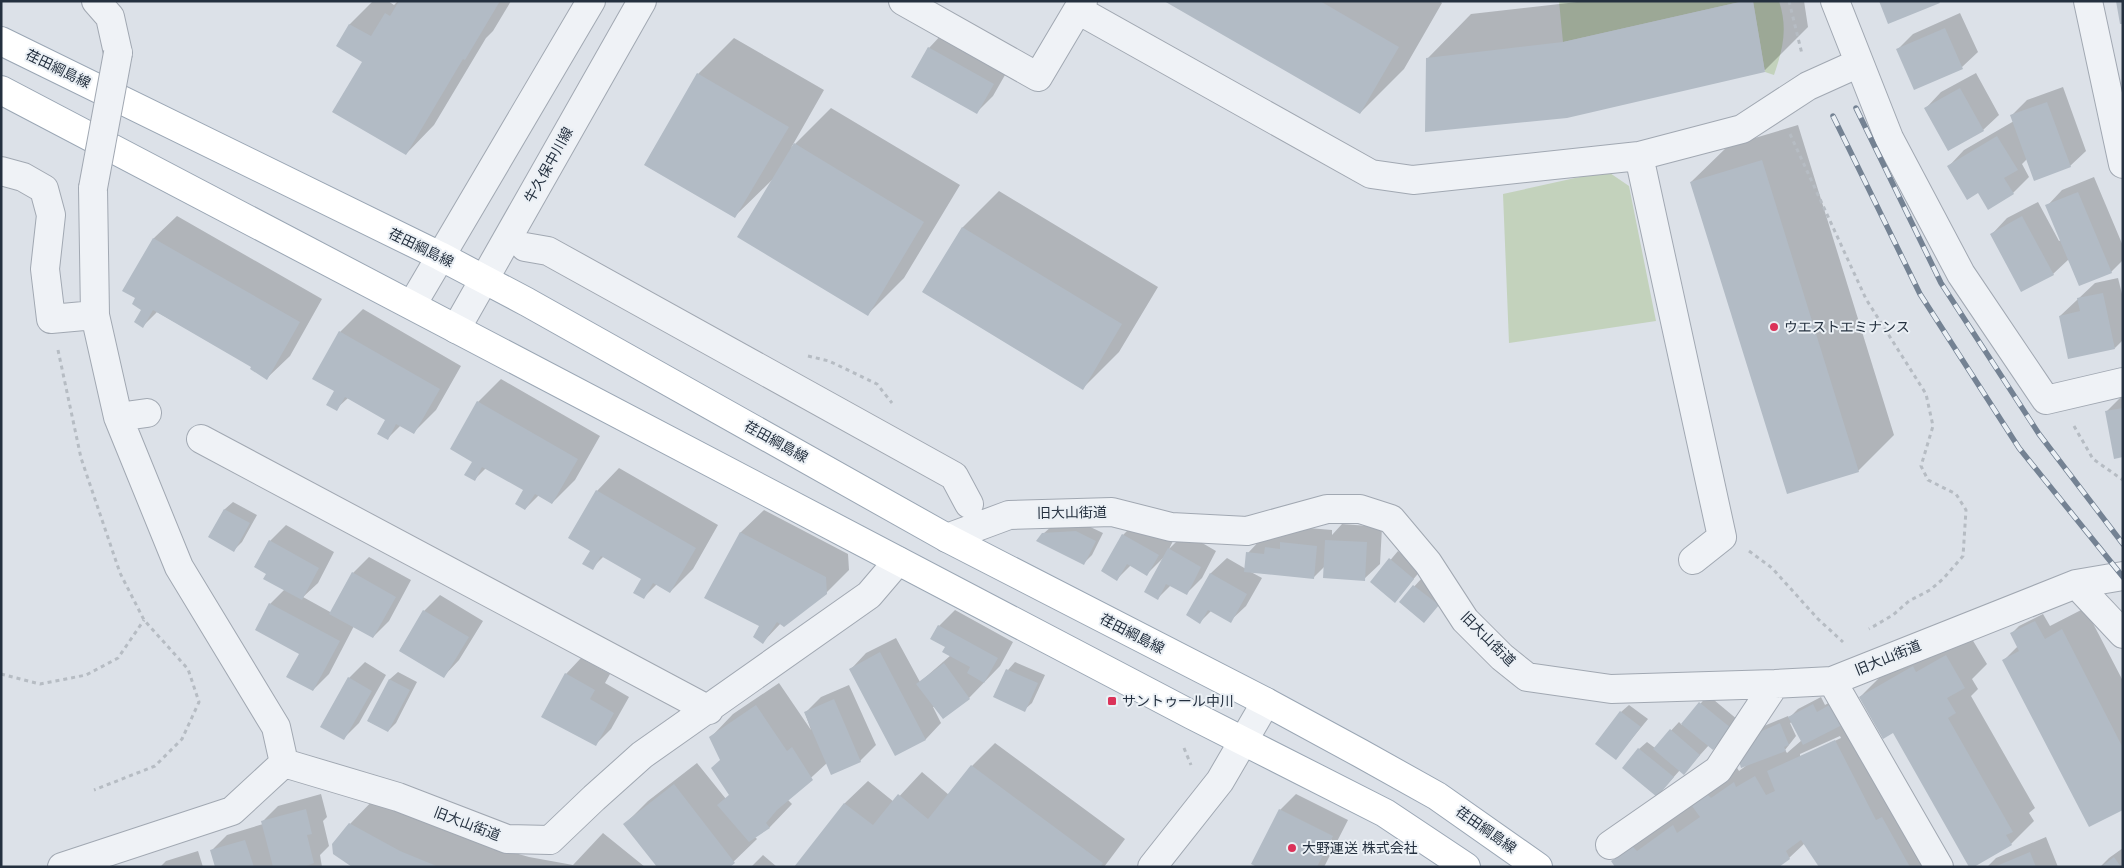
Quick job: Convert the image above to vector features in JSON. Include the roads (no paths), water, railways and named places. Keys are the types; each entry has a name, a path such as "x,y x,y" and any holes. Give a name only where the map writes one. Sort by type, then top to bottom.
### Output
{"main road":[{"name":"荏田綱島線","path":"1,41 440,256 485,280 947,538 1266,702 1436,796 1538,867"},
{"path":"1,90 1244,742 1385,813 1466,867"}],"street":[{"path":"62,867 232,811 284,763 276,727 179,567 118,417 96,315 93,188 118,53 110,17 96,1"},
{"path":"412,305 591,1"},
{"name":"牛久保中川線","path":"456,329 642,1"},
{"path":"903,1 1038,77 1081,6 1371,174 1413,180 1639,156 1742,129 1808,86 1860,63"},
{"path":"1835,1 1889,138 1961,274 2046,400 2123,382"},
{"path":"2088,1 2123,164"},
{"path":"1639,156 1722,537 1693,560"},
{"path":"1,171 23,177 44,189 51,215 45,269 51,319 96,315"},
{"path":"525,247 548,251 954,476 969,504"},
{"path":"118,417 148,413"},
{"path":"201,439 708,710"},
{"name":"旧大山街道","path":"947,538 1009,515 1112,512 1171,527 1247,531 1327,509 1360,509 1391,519 1428,563 1465,620 1502,657 1528,676 1611,689 1775,684 1832,680 2076,584 2123,576"},
{"name":"旧大山街道","path":"284,763 398,797 507,839 550,840 642,755 869,595 898,561"},
{"path":"2076,584 2123,634"},
{"path":"1832,680 1939,867"},
{"path":"1610,845 1718,770 1775,684"},
{"path":"1152,867 1220,781 1266,702"}],"railway":[{"path":"1856,108 1941,283 2039,434 2123,544"},
{"path":"1833,116 1920,294 2019,448 2123,577"}],"place":[{"name":"ウエストエミナンス","path":"1774,327"},
{"name":"サントゥール中川","path":"1112,701"},
{"name":"大野運送 株式会社","path":"1292,848"}]}
